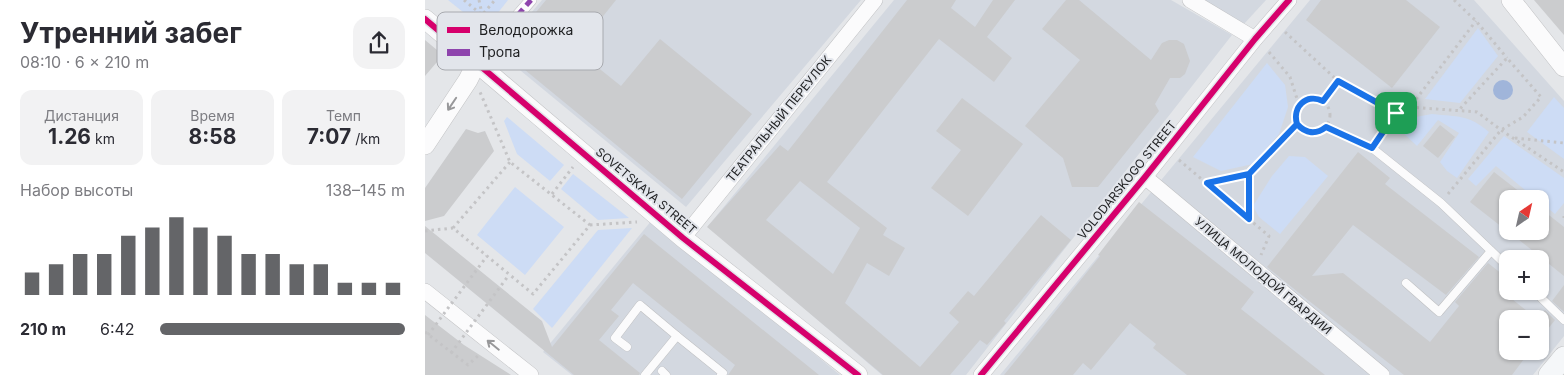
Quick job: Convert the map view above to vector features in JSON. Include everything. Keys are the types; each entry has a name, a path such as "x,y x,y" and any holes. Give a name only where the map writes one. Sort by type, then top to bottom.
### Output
{"main road":[{"path":"1549,375 1564,357"}],"street":[{"path":"521,12 531,0"},
{"name":"ТЕАТРАЛЬНЫЙ ПЕРЕУЛОК","path":"683,238 875,0"},
{"path":"1190,0 1255,39"},
{"name":"VOLODARSKOGO STREET","path":"981,375 1145,177 1255,39 1289,0"},
{"path":"1511,0 1564,67"},
{"name":"SOVETSKAYA STREET","path":"425,19 437,29"},
{"path":"425,145 473,70"},
{"name":"SOVETSKAYA STREET","path":"486,70 683,238 858,375"},
{"name":"УЛИЦА МОЛОДОЙ ГВАРДИИ","path":"1145,177 1382,375"},
{"path":"425,292 531,375"}],"lane":[{"path":"1372,148 1441,203 1499,258"},
{"path":"1406,283 1439,312 1491,251"},
{"path":"1543,300 1564,320"},
{"path":"627,347 615,338 640,305 723,373 721,375"},
{"path":"645,375 677,336"}],"path":[{"path":"465,0 479,12"},
{"path":"485,12 495,0"},
{"path":"1441,203 1501,130 1523,116 1541,97 1476,21 1455,0"},
{"path":"1410,107 1476,21"},
{"path":"1285,32 1338,81 1396,113"},
{"path":"1269,52 1290,77 1299,106"},
{"path":"1458,111 1507,58"},
{"path":"1323,101 1338,81"},
{"path":"479,89 510,162 590,225 643,222"},
{"path":"1311,98 1323,101 1330,110 1331,116 1326,127 1311,133 1306,131 1297,124 1296,113 1299,106 1305,100 1311,98"},
{"path":"1326,127 1372,148 1396,113 1410,107 1477,112 1564,172"},
{"path":"1207,183 1249,174 1297,124"},
{"path":"1514,138 1564,143"},
{"path":"1178,159 1269,236"},
{"path":"425,231 453,228 510,162"},
{"path":"551,194 574,164"},
{"path":"1249,174 1249,219"},
{"path":"453,228 533,294 590,225"},
{"path":"485,350 468,365 427,333 487,256"},
{"path":"451,353 509,275"}],"shaded area":[{"path":"448,0 508,0 499,12 463,12"},
{"path":"542,0 861,0 686,207 520,70 603,70 603,12 532,12"},
{"path":"894,0 1171,0 1232,35 966,375 882,375 708,226"},
{"path":"1204,0 1266,0 1243,25"},
{"path":"1310,0 1474,0 1564,101 1564,336 1549,355 1549,310 1499,310 1499,360 1545,360 1533,375 1000,375"},
{"path":"1478,28 1498,56 1460,103 1425,99"},
{"path":"1267,63 1285,85 1288,107 1279,134 1253,164 1221,171 1193,157"},
{"path":"1499,80 1507,80 1513,86 1513,94 1507,100 1499,100 1493,94 1493,86"},
{"path":"1554,97 1564,108 1564,159 1527,132"},
{"path":"1432,114 1469,119 1489,132 1457,178 1447,171 1440,162 1459,133 1438,120 1417,146 1399,129 1410,118"},
{"path":"507,117 564,165 550,181 517,154 504,121"},
{"path":"1504,136 1564,178 1564,203 1555,214 1549,209 1549,190 1525,190 1496,166 1476,186 1468,179"},
{"path":"1289,156 1305,157 1328,176 1280,234 1259,217 1253,206 1272,176"},
{"path":"573,174 629,218 598,220 561,189"},
{"path":"515,187 564,227 525,275 477,235"},
{"path":"652,220 840,375 572,375 543,352"},
{"path":"632,228 552,328 533,309 598,230"}],"building":[{"path":"546,0 616,0 603,16 603,12 536,12"},
{"path":"907,0 956,0 951,8 975,27 993,0 1015,0 987,37 1012,58 994,82 939,39 827,182 887,228 883,235 905,248 889,276 867,263 845,303 920,367 959,322 949,313 968,291 974,296 1041,215 1071,240 1004,321 1006,323 987,345 980,340 950,375 883,375 707,227 780,145 788,151","holes":["800,181 860,228 833,274 766,220"]},
{"path":"1066,0 1079,0 1151,60 1162,43 1169,40 1177,40 1184,44 1190,61 1185,74 1180,78 1170,78 1155,104 1159,111 1098,187 1072,187 1063,158 1025,126 1080,60 1042,29"},
{"path":"1321,0 1406,0 1440,27 1392,88 1306,20"},
{"path":"1534,0 1564,0 1564,35"},
{"path":"660,39 752,114 682,199 525,70 601,70 621,86"},
{"path":"425,40 437,50 437,62 425,76"},
{"path":"962,98 1023,144 968,216 931,188 961,150 936,131"},
{"path":"1440,125 1455,137 1438,158 1423,146"},
{"path":"466,129 478,133 485,131 494,151 444,216 425,221 425,188"},
{"path":"1358,152 1390,178 1385,184 1479,257 1446,295 1353,225 1312,276 1343,273 1430,342 1459,306 1455,302 1488,263 1499,272 1499,300 1513,300 1526,310 1499,310 1499,360 1523,360 1512,375 1404,375 1267,267"},
{"path":"1494,172 1517,190 1499,190 1499,225 1470,202"},
{"path":"1139,202 1254,292 1241,309 1325,375 1187,375 1153,348 1156,344 1130,323 1091,370 1083,363 1073,375 1004,375 1100,256 1098,255"},
{"path":"1549,215 1564,227 1564,276 1549,264 1549,250 1532,250 1519,240 1549,240"},
{"path":"425,226 542,321 552,347 644,234 819,375 728,375 735,365 633,283 611,310 619,316 599,340 640,373 639,375 574,375 425,253"},
{"path":"1564,285 1564,312 1552,301"},
{"path":"1549,314 1555,320 1549,328"},
{"path":"425,315 464,345 511,375 425,375"}],"marked path":[{"path":"521,12 531,0"}],"cycle path":[{"path":"981,375 1145,177 1255,39 1289,0"},
{"path":"425,19 437,29"},
{"path":"485,70 683,238 858,375"}],"route":[{"path":"1396,113 1338,81 1323,101 1311,98 1305,100 1297,107 1297,124 1249,174 1207,183 1249,219 1249,174 1297,124 1311,133 1326,127 1372,148 1396,113"}]}
